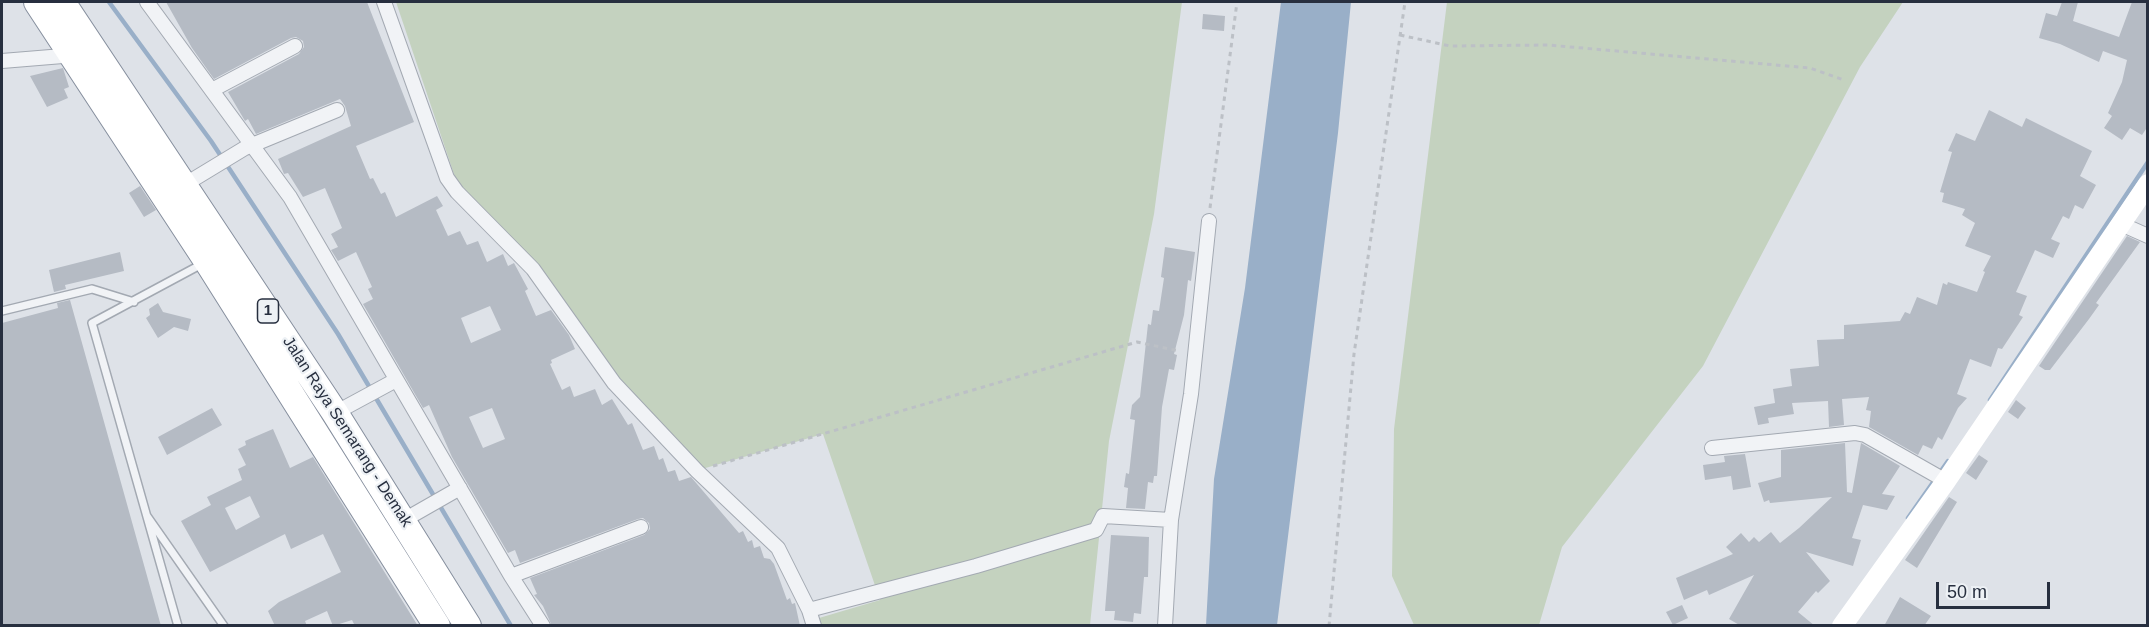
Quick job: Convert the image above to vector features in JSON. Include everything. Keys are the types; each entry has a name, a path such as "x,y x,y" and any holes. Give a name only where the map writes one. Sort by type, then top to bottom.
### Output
{"highway":[{"name":"Jalan Raya Semarang - Demak","path":"37,2 83,54 184,185 343,409 409,517 468,626"},
{"name":"Jalan Raya Semarang - Demak","path":"62,2 83,54 207,261 437,626"}],"street":[{"path":"147,2 212,90 249,146 290,197 455,491 543,626"},
{"path":"384,2 447,178 457,192 533,268 614,383 697,471 778,548 809,610 814,626"},
{"path":"212,90 295,45"},
{"path":"4,58 83,54"},
{"path":"184,185 249,146 337,110"},
{"path":"1842,626 1946,480 2148,184"},
{"path":"1165,626 1171,520 1191,394 1209,221"},
{"path":"2121,224 2148,236"},
{"path":"343,409 393,382"},
{"path":"1712,448 1855,434 1865,435 1946,480"},
{"path":"409,517 455,491"},
{"path":"809,610 976,566 1096,530 1103,516 1155,521 1171,520"},
{"path":"511,576 641,527"}],"lane":[{"path":"178,626 143,511 92,323 207,261"},
{"path":"2,311 92,289 134,302"},
{"path":"143,511 224,626"}],"path":[{"path":"1209,221 1237,2"},
{"path":"1329,626 1354,354 1405,2"},
{"path":"1401,35 1450,46 1548,45 1810,68 1844,80"},
{"path":"697,471 1137,342 1179,351"}],"green space":[{"path":"396,2 1182,2 1154,214 1109,441 1090,625 821,625 819,618 880,600 823,434 702,469 621,389 538,268 460,192"},
{"path":"1447,2 1903,2 1860,67 1703,366 1562,547 1539,625 1414,625 1392,576 1394,429"}],"water":[{"path":"1281,2 1351,2 1338,133 1277,625 1206,625 1214,479 1245,288"}],"building":[{"path":"166,2 367,2 414,122 356,146 370,179 373,178 381,194 385,192 396,217 437,196 443,206 436,210 448,236 460,231 467,245 478,241 487,262 503,254 508,266 514,263 528,289 525,291 536,316 551,310 569,335 575,349 551,360 550,364 562,390 570,386 574,397 595,389 602,405 612,399 628,425 632,423 643,450 654,446 659,460 663,458 668,472 675,470 679,481 691,477 739,533 743,531 748,542 752,540 754,548 760,546 764,558 770,559 774,564 787,600 790,598 792,604 795,603 800,626 552,626 543,606 534,595 537,594 530,578 644,535 650,529 649,523 643,518 638,519 520,563 515,550 508,553 452,457 429,405 423,408 363,304 373,299 368,289 372,287 356,252 338,261 331,250 338,247 331,234 342,228 325,188 303,197 288,173 284,174 278,159 351,126 345,106 340,99 256,134 248,119 245,121 228,92 299,54 304,47 303,41 296,37 291,38 214,79 192,48","holes":["490,306 501,330 471,343 461,318","492,408 505,439 483,448 469,417"]},
{"path":"2062,2 2078,2 2073,21 2119,37 2132,2 2148,2 2148,126 2142,135 2130,128 2122,140 2104,128 2112,116 2108,113 2122,82 2127,60 2103,51 2099,62 2060,44 2039,38 2046,13 2057,16"},
{"path":"1203,14 1225,16 1224,31 1202,29"},
{"path":"63,68 69,87 64,89 68,98 47,107 30,76"},
{"path":"1989,110 2022,127 2026,118 2092,151 2080,176 2096,185 2083,209 2075,205 2069,219 2063,216 2051,239 2060,243 2053,258 2035,250 2016,292 2027,296 2019,315 2023,317 2002,349 1998,348 1991,367 1970,359 1957,394 1967,398 1958,408 1942,440 1938,437 1932,449 1923,445 1918,455 1869,427 1871,411 1866,410 1869,397 1842,399 1844,425 1829,427 1828,401 1792,403 1794,414 1768,418 1769,423 1758,425 1754,407 1775,403 1773,389 1792,386 1790,369 1819,366 1817,340 1844,339 1844,325 1900,321 1905,312 1910,314 1917,297 1937,305 1943,283 1947,285 1948,282 1977,292 1985,272 1983,271 1991,256 1965,246 1975,223 1962,215 1965,209 1942,202 1944,193 1940,192 1952,152 1948,151 1956,133 1975,141"},
{"path":"140,186 156,210 144,217 129,193"},
{"path":"2127,236 2140,242 2096,303 2099,305 2089,319 2050,370 2045,370 2039,366"},
{"path":"1165,247 1195,252 1191,281 1188,280 1184,315 1174,354 1177,355 1174,370 1169,369 1162,407 1157,476 1154,476 1153,483 1148,482 1145,509 1126,508 1128,488 1124,487 1126,473 1129,474 1135,420 1130,419 1132,405 1140,397 1148,324 1151,325 1153,310 1159,311 1164,278 1161,277"},
{"path":"120,252 124,271 65,285 66,289 54,292 49,270"},
{"path":"70,300 161,626 2,626 2,323 58,308 57,303"},
{"path":"158,303 163,312 191,319 188,331 174,327 158,338 146,318 150,315 149,309"},
{"path":"2016,400 2026,408 2018,419 2008,412"},
{"path":"212,408 222,425 167,455 158,437"},
{"path":"273,429 290,468 313,457 418,626 355,626 352,620 333,626 327,611 305,621 307,626 275,626 268,611 279,602 341,572 323,534 291,549 285,534 210,572 181,521 211,505 207,497 242,480 238,469 246,465 238,449 246,445 245,441","holes":["250,496 260,517 236,530 225,508"]},
{"path":"1845,443 1847,492 1852,493 1861,443 1900,466 1882,494 1895,496 1887,510 1863,505 1852,538 1861,540 1853,566 1806,552 1830,581 1818,593 1816,591 1798,612 1815,626 1741,626 1729,619 1754,575 1709,595 1707,590 1684,600 1676,578 1733,554 1726,547 1741,533 1749,542 1754,537 1759,542 1771,532 1780,543 1832,497 1764,502 1758,483 1781,477 1781,450"},
{"path":"1745,454 1751,487 1733,490 1731,476 1705,480 1703,465 1725,462 1724,456"},
{"path":"1979,455 1988,461 1976,480 1966,473"},
{"path":"1949,497 1957,502 1917,568 1905,560"},
{"path":"1111,535 1149,537 1148,577 1144,577 1141,614 1134,613 1133,622 1114,620 1115,611 1105,611"},
{"path":"1900,597 1931,616 1924,626 1884,626"},
{"path":"1682,605 1688,618 1673,625 1666,612"}],"waterway":[{"path":"109,2 211,141 338,334 511,626"},
{"path":"1990,400 2148,162"},
{"path":"1908,518 1948,461"}]}
